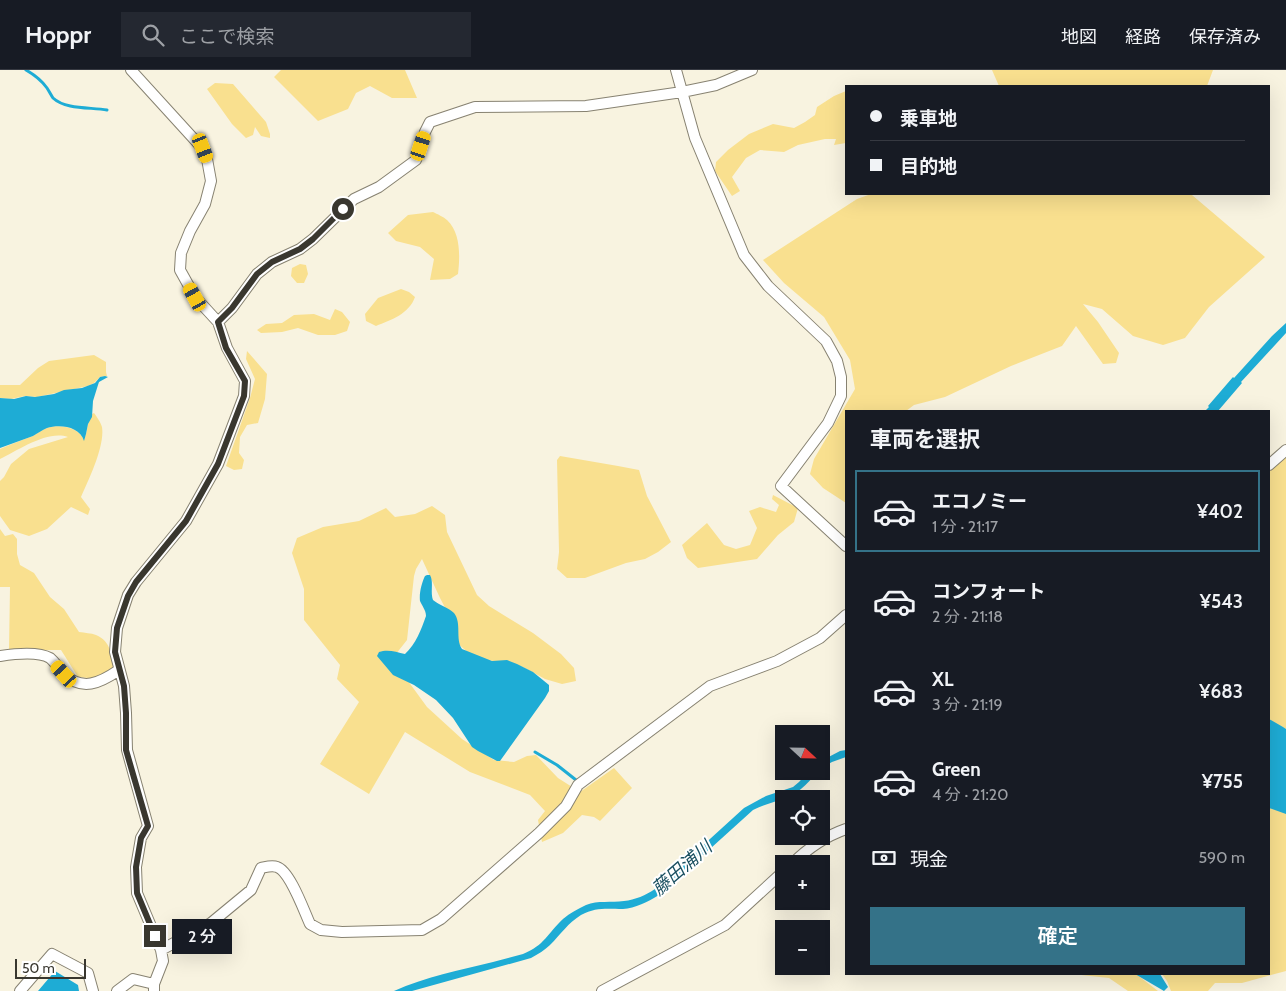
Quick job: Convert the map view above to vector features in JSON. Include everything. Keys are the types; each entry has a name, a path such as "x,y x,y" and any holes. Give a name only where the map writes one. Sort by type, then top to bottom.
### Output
{"street":[{"path":"117,991 133,979 154,988 163,961 161,950 137,893 136,867 141,838 148,826 126,750 124,686 115,652 117,628 128,596 136,582 186,521 218,464 244,396 245,381 226,348 218,322 195,297 180,270 181,253 190,231 205,204 211,181 207,159 203,148 132,70"},
{"path":"676,70 695,138 744,255 768,286 826,341 837,361 841,376 841,396 828,423 781,486 845,545"},
{"path":"218,322 232,308 257,274 272,262 300,249 354,199 379,187 416,160 430,122 475,108 586,106 682,92 716,85 752,70"},
{"path":"1270,464 1286,450"},
{"path":"161,950 211,922 251,890 261,868 276,866 283,870 296,891 310,924 322,930 342,932 422,930 441,919 539,833 566,806 578,785 710,686 777,661 820,638 845,616"},
{"path":"0,656 16,653 37,654 50,658 64,674 75,681 86,684 98,683 119,670"},
{"path":"802,855 836,833 845,829"},
{"path":"602,991 724,925 775,879"},
{"path":"20,991 52,954 88,972 94,991"}],"shaded area":[{"path":"281,70 405,70 417,98 392,98 370,86 356,93 348,109 318,121 274,77"},
{"path":"992,70 1213,70 1207,85 999,85"},
{"path":"215,83 233,84 266,122 270,138 261,136 255,127 253,135 246,138 232,124 207,89"},
{"path":"845,91 845,143 834,145 836,139 825,139 798,145 784,152 760,150 746,158 732,177 740,191 732,196 715,171 716,162 728,150 749,134 773,124 794,128 815,115 817,107"},
{"path":"868,195 1192,195 1265,257 1209,307 1185,338 1163,345 1133,336 1102,309 1083,304 1119,353 1116,363 1103,364 1076,326 1062,346 1011,366 945,397 914,405 907,410 845,410 845,502 823,488 810,474 814,459 855,389 850,360 824,317 784,283 763,260 857,199"},
{"path":"433,212 452,225 457,238 459,253 458,274 450,279 430,280 434,259 420,247 396,241 388,233 408,215"},
{"path":"300,264 306,265 308,274 304,283 297,283 291,276 292,268"},
{"path":"401,289 415,297 404,312 376,326 366,321 365,314 378,298"},
{"path":"335,309 342,312 350,322 347,331 335,335 318,335 298,328 282,332 261,333 257,330 266,324 282,323 294,315 314,314 330,320"},
{"path":"247,351 267,374 265,399 258,423 247,425 240,437 239,453 244,460 242,469 234,470 226,466 255,379 246,359"},
{"path":"94,355 106,362 107,376 100,377 88,386 37,397 0,398 0,385 20,385 38,368 49,361"},
{"path":"94,413 101,425 102,435 96,462 81,497 90,509 88,515 71,507 47,529 29,536 10,530 0,516 0,481 11,464 29,449 68,437 51,436 24,446 0,459 0,449 52,427 73,429 84,440 88,424"},
{"path":"560,456 639,470 647,496 671,542 645,559 626,563 585,578 567,578 557,569 559,552 557,460"},
{"path":"1286,457 1286,729 1270,721 1270,469"},
{"path":"773,495 798,508 794,522 778,535 757,559 698,568 687,558 682,545 707,523 724,545 736,549 750,545 757,528 749,511 760,507 776,512 779,505 772,499"},
{"path":"432,506 445,515 447,532 477,595 489,606 533,633 561,654 574,668 576,681 562,684 545,679 523,667 473,657 455,641 452,621 422,559 414,576 407,640 392,659 427,707 462,739 494,760 514,762 527,756 536,755 558,778 580,792 614,768 632,788 600,821 594,817 582,815 563,833 542,842 538,820 545,811 530,795 470,772 405,732 369,794 320,764 359,702 337,679 340,665 304,620 304,589 292,553 297,538 323,527 359,521 386,508 395,517 415,514"},
{"path":"0,529 5,536 13,534 17,539 17,554 20,565 34,573 50,597 64,609 79,632 96,635 105,641 110,650 114,670 99,679 78,677 61,650 9,650 10,587 0,587"},
{"path":"1270,805 1286,813 1286,971 1242,983 1215,983 1208,991 1171,991 1163,975 1270,975"},
{"path":"1081,975 1137,975 1158,991 1128,991 1109,978"}],"water":[{"path":"1286,323 1286,333 1241,382 1219,410 1206,410 1233,377"},
{"path":"100,377 108,377 99,382 98,385 93,401 92,417 88,424 84,441 82,436 74,429 57,426 47,428 33,436 0,448 0,398 14,399 54,394 64,390 82,388 95,383"},
{"path":"427,575 430,575 431,578 433,600 452,611 458,621 459,641 462,649 492,661 507,660 517,664 533,672 549,685 549,691 545,698 500,761 472,747 453,718 436,700 414,685 393,675 377,656 379,652 386,651 405,654 415,641 426,616 420,601 420,591"},
{"path":"1270,720 1286,729 1286,814 1270,808"},
{"path":"845,750 845,757 830,763 830,756"},
{"path":"801,780 810,780 799,790 784,790 793,787"},
{"name":"藤田浦川","path":"775,793 775,801 753,810 659,895 650,900 637,906 623,909 586,912 568,925 548,947 531,958 412,991 394,991 430,978 523,954 541,943 566,917 586,905 619,902 648,893 655,889 744,808"},
{"path":"55,971 78,985 79,991 38,991"},
{"path":"1137,975 1161,975 1168,987 1164,991"}],"waterway":[{"path":"26,70 43,83 58,102 65,105 107,110"},
{"path":"535,752 557,765 576,780"}],"route":[{"path":"155,936 137,893 136,867 141,838 148,826 126,750 124,686 115,652 117,628 128,596 136,582 186,521 218,464 244,396 245,381 226,348 218,322 232,308 257,274 272,262 300,249 313,239 343,209"}]}
